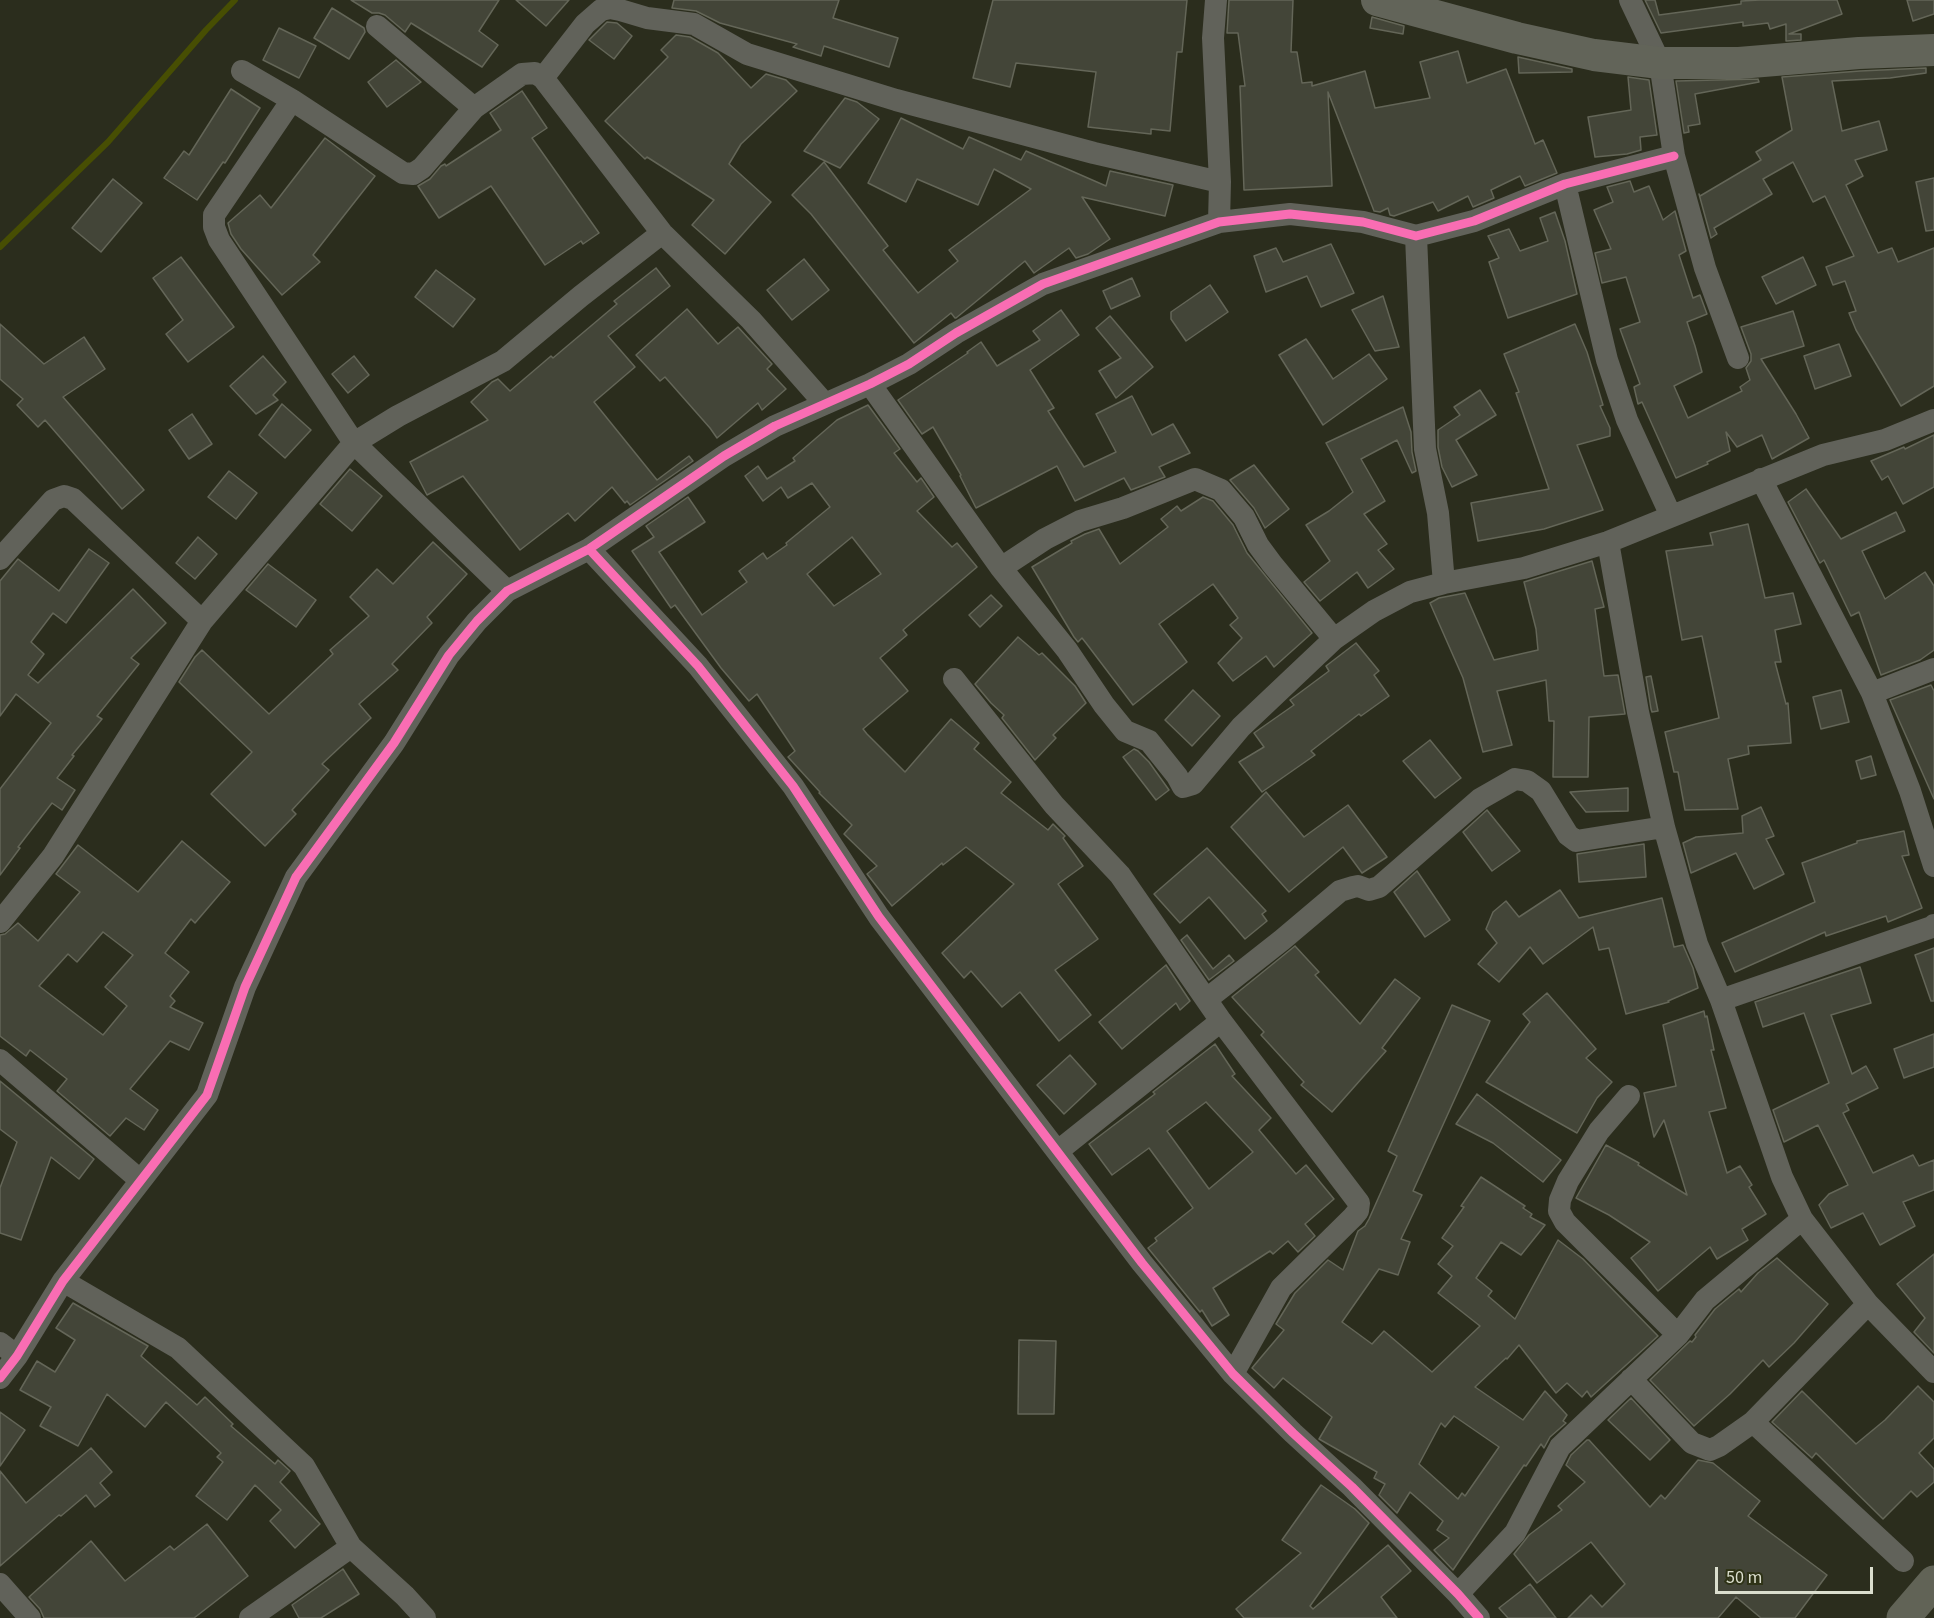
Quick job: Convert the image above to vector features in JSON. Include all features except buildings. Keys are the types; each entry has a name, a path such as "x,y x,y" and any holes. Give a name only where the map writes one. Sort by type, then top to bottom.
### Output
{"main road":[{"path":"1903,1618 1934,1582"}],"street":[{"path":"1216,0 1213,38 1220,222"},
{"path":"1377,0 1517,38 1583,53 1660,63 1739,63 1859,53 1934,50"},
{"path":"1630,0 1660,63 1674,156 1705,268 1738,358"},
{"path":"543,78 585,24 600,10 620,9 647,18 694,24 747,54 897,100 1094,153 1220,182"},
{"path":"376,26 474,108"},
{"path":"242,71 292,100 403,173 412,174 422,168 474,108 522,74 535,73 543,78 662,233 751,320 825,404"},
{"path":"292,100 214,215 214,227 219,240 354,443 507,591"},
{"path":"0,1378 9,1349 207,1095 245,987 296,877 394,743 449,655 477,621 507,591 589,549 724,456 775,426 909,364 956,333 1043,284 1220,222 1290,214 1363,222 1416,236 1474,220 1565,184 1674,156"},
{"path":"1565,184 1607,360 1627,420 1671,516"},
{"path":"0,922 53,856 202,621 354,443 398,416 503,360 662,233"},
{"path":"1416,236 1425,449 1438,513 1444,583"},
{"path":"870,384 1001,568 1067,650 1104,705 1125,731 1149,741 1183,787 1193,784 1241,727 1334,639 1374,611 1410,592 1444,583 1524,568 1608,542 1823,455 1885,440 1934,420"},
{"path":"1761,479 1872,693 1910,791 1934,866"},
{"path":"1001,568 1045,539 1080,521 1123,508 1195,480 1221,490 1244,517 1258,545 1272,564 1334,639"},
{"path":"0,559 53,500 64,496 73,499 202,621"},
{"path":"1608,542 1638,712 1664,827 1697,944 1720,1000 1782,1177 1802,1219 1868,1304 1934,1372"},
{"path":"589,549 698,666 793,786 879,917 1142,1263 1233,1374 1352,1487 1479,1618"},
{"path":"1872,693 1934,669"},
{"path":"954,679 1054,805 1120,875 1221,1021 1359,1203 1358,1211 1353,1218 1281,1288 1233,1374"},
{"path":"1207,999 1340,891 1358,886 1369,890 1379,887 1480,799 1515,779 1527,781 1541,791 1568,835 1576,841 1664,827"},
{"path":"1720,1000 1934,925"},
{"path":"1058,1152 1221,1021"},
{"path":"0,1060 140,1180"},
{"path":"1629,1096 1599,1131 1568,1181 1560,1200 1559,1211 1565,1222 1678,1335"},
{"path":"1458,1594 1515,1533 1560,1447 1678,1335 1705,1300 1802,1219"},
{"path":"63,1281 178,1348 304,1466 351,1547 405,1596 425,1618"},
{"path":"1631,1379 1692,1443 1710,1450 1752,1422 1868,1304"},
{"path":"1752,1422 1903,1561"},
{"path":"250,1618 351,1547"},
{"path":"0,1584 30,1618"}],"waterway":[{"path":"0,247 108,142 235,0"}],"cycle path":[{"path":"0,1378 17,1356 63,1281 207,1095 245,987 296,877 394,743 449,655 477,621 507,591 589,549 724,456 775,426 909,364 956,333 1043,284 1219,222 1290,214 1363,222 1416,236 1474,221 1565,184 1674,156"},
{"path":"589,549 698,666 793,786 879,917 1142,1263 1233,1374 1352,1487 1479,1618"}]}
